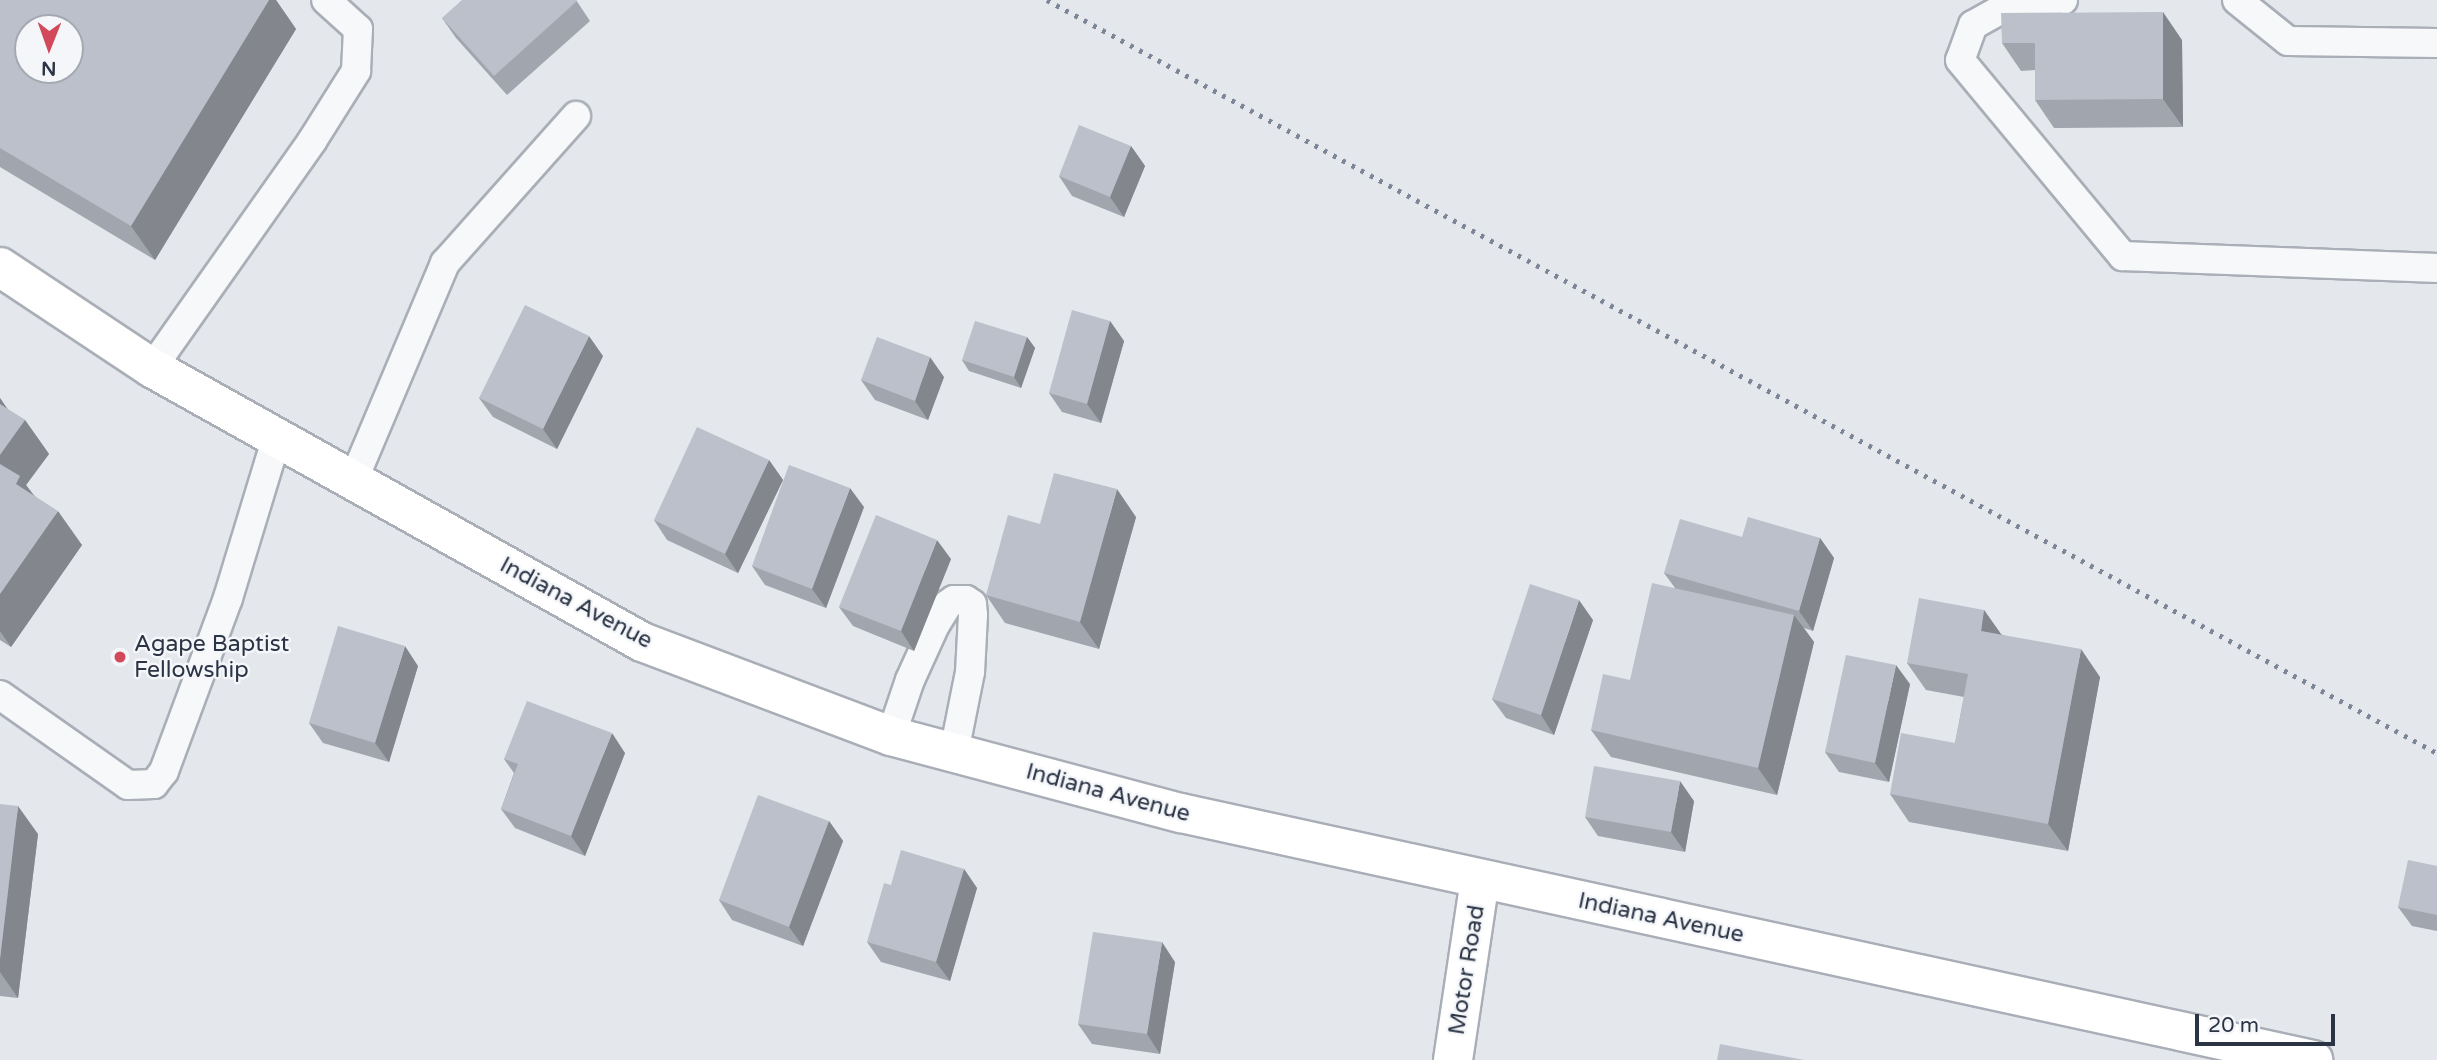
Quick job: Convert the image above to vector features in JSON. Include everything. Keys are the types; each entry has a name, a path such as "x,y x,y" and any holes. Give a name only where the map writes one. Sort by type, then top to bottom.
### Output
{"main road":[{"name":"Indiana Avenue","path":"0,267 152,368 642,642 891,736 1181,813 2313,1060"},
{"name":"Motor Road","path":"1453,1060 1480,879"}],"lane":[{"path":"152,368 313,141 356,71 358,29 326,0"},
{"path":"2063,0 2010,5 1973,25 1960,60 2123,256 2437,268"},
{"path":"2237,0 2288,41 2437,43"},
{"path":"353,481 445,263 576,116"},
{"path":"0,695 128,785 154,784 164,771 229,598 276,438"},
{"path":"891,736 910,680 935,625 948,604 966,600 972,604 973,615 970,672 954,752"}],"building":[{"path":"0,0 269,0 131,226 0,148"},
{"path":"462,0 577,1 494,76 442,18"},
{"path":"2163,12 2163,99 2035,100 2035,43 2002,43 2001,13"},
{"path":"1079,125 1131,146 1110,197 1059,176"},
{"path":"525,305 589,336 543,429 479,398"},
{"path":"1072,310 1110,321 1087,404 1049,393"},
{"path":"975,321 1027,337 1014,377 962,360"},
{"path":"877,337 930,357 915,401 861,380"},
{"path":"0,404 25,420 0,455"},
{"path":"697,427 769,460 725,554 654,520"},
{"path":"0,464 20,476 16,484 58,511 0,594"},
{"path":"789,465 850,488 812,589 752,566"},
{"path":"1054,473 1117,489 1080,622 986,595 1008,515 1040,524"},
{"path":"876,515 937,540 901,631 839,607"},
{"path":"1748,517 1820,538 1799,611 1664,573 1680,519 1742,537"},
{"path":"1652,583 1794,615 1758,768 1591,730 1603,674 1630,680"},
{"path":"1530,584 1579,600 1541,715 1492,699"},
{"path":"1919,598 1984,610 1981,631 2081,649 2048,824 1890,794 1901,733 1955,743 1968,674 1907,663"},
{"path":"338,626 405,646 375,743 309,723"},
{"path":"1846,655 1896,665 1875,763 1825,752"},
{"path":"527,701 612,733 571,836 501,809 518,764 504,759"},
{"path":"1594,766 1680,781 1671,832 1585,817"},
{"path":"758,795 829,821 789,927 719,900"},
{"path":"0,804 18,806 0,959"},
{"path":"901,850 964,869 936,962 867,942 884,883 891,885"},
{"path":"2408,860 2437,866 2437,915 2398,907"},
{"path":"1093,932 1162,942 1147,1034 1078,1024"},
{"path":"1720,1044 1804,1060 1717,1060"}],"railway":[{"path":"1047,0 2437,753"}],"place":[{"name":"Agape Baptist Fellowship","path":"120,657"}]}
